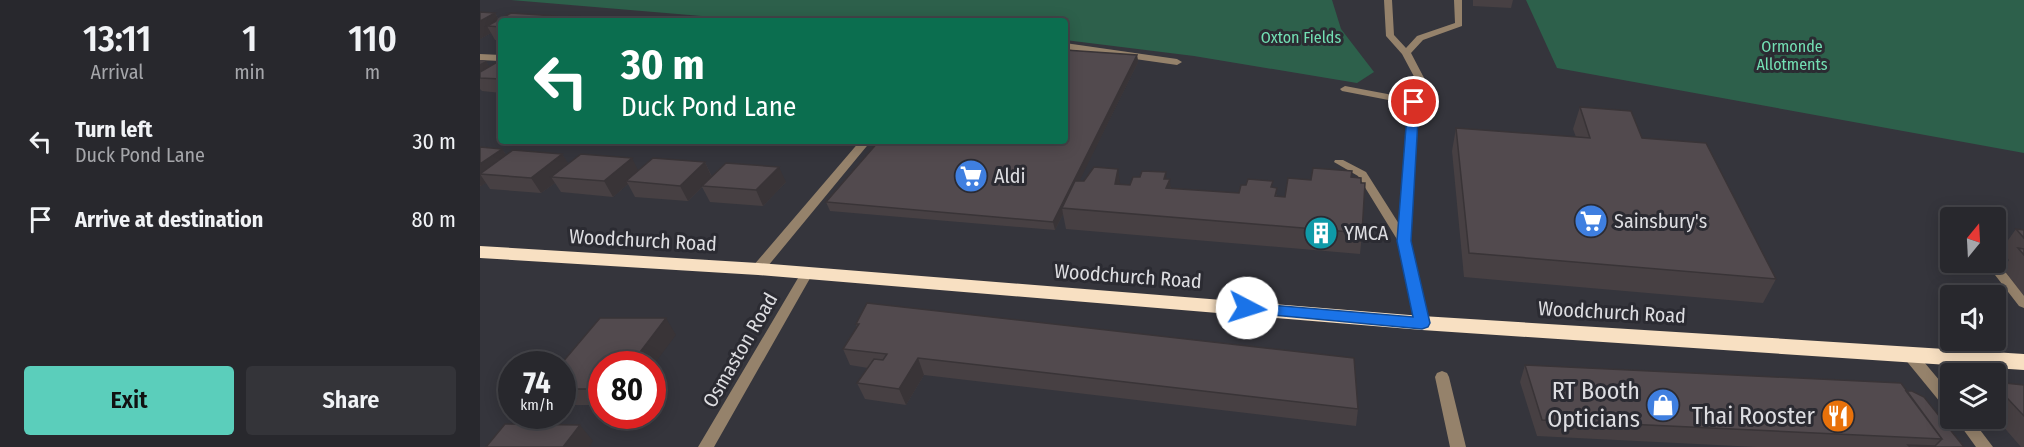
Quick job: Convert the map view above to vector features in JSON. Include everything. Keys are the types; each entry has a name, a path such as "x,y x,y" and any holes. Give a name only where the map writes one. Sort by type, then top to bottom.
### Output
{"highway":[{"name":"Woodchurch Road","path":"480,252 758,269 1422,323 2024,362"}],"street":[{"path":"1388,0 1390,36 1406,53 1429,97"},
{"path":"1406,53 1420,38 1459,24 1458,0"},
{"path":"1068,46 1177,62"},
{"path":"480,57 498,58"},
{"path":"1345,89 1414,102 1404,241 1422,323"},
{"path":"758,269 863,144"},
{"path":"1339,162 1362,174 1404,241"},
{"name":"Osmaston Road","path":"706,447 807,273"},
{"path":"2000,273 2024,303"},
{"path":"1909,354 1940,392"},
{"path":"1442,377 1458,447"},
{"path":"1971,429 1985,447"}],"green space":[{"name":"Oxton Fields","path":"511,0 1332,0 1341,29 1374,72 1357,83 1194,56 1068,40 1068,18 725,18"},
{"name":"Ormonde Allotments","path":"1526,0 2024,0 2024,153 1557,68"}],"building":[{"path":"480,12 495,13 480,21"},
{"path":"511,13 555,16 551,18 502,18"},
{"path":"570,16 600,18 567,18"},
{"path":"498,20 498,27 487,26"},
{"name":"Aldi","path":"1068,50 1137,55 1053,222 826,202 876,144 1068,144"},
{"path":"498,62 498,79 480,78 480,72"},
{"name":"Sainsbury's","path":"1580,107 1631,111 1642,138 1706,143 1776,279 1469,253 1456,128 1590,138"},
{"path":"480,147 502,149 480,164"},
{"path":"513,150 562,154 531,178 480,174"},
{"path":"581,154 632,158 604,181 551,177"},
{"path":"653,158 705,162 680,186 626,181"},
{"path":"726,163 779,167 756,190 702,186"},
{"path":"1094,167 1118,169 1115,184 1130,185 1133,177 1140,177 1142,171 1166,172 1164,179 1170,179 1166,188 1239,193 1241,185 1246,185 1248,179 1273,181 1271,187 1277,188 1275,196 1285,197 1288,178 1311,180 1313,168 1352,171 1351,177 1361,178 1361,183 1365,183 1362,233 1062,208 1075,181 1084,181"},
{"path":"2016,229 2024,230 2024,238"},
{"path":"867,303 1354,358 1358,409 918,358 899,389 857,383 874,359 883,360 887,354 843,349 859,324 856,324"},
{"path":"600,318 666,318 641,351 588,351 588,389 576,389 576,351 572,351"},
{"path":"1525,365 1901,383 1942,439 1542,420"},
{"path":"2006,383 2024,385 2024,416 2006,397"},
{"path":"1906,391 1912,391 1924,397 1940,417 1940,429 1950,429 1964,447 1910,447 1908,445 1935,446 1942,439"},
{"path":"576,425 580,425 563,447 486,447 501,429 576,429"}],"place":[{"name":"Aldi","path":"971,176"},
{"name":"Sainsbury's","path":"1591,221"},
{"name":"YMCA","path":"1321,233"},
{"name":"RT Booth Opticians","path":"1663,405"},
{"name":"Thai Rooster","path":"1838,416"}],"route":[{"path":"1247,308 1422,323 1404,241 1414,102"}]}
